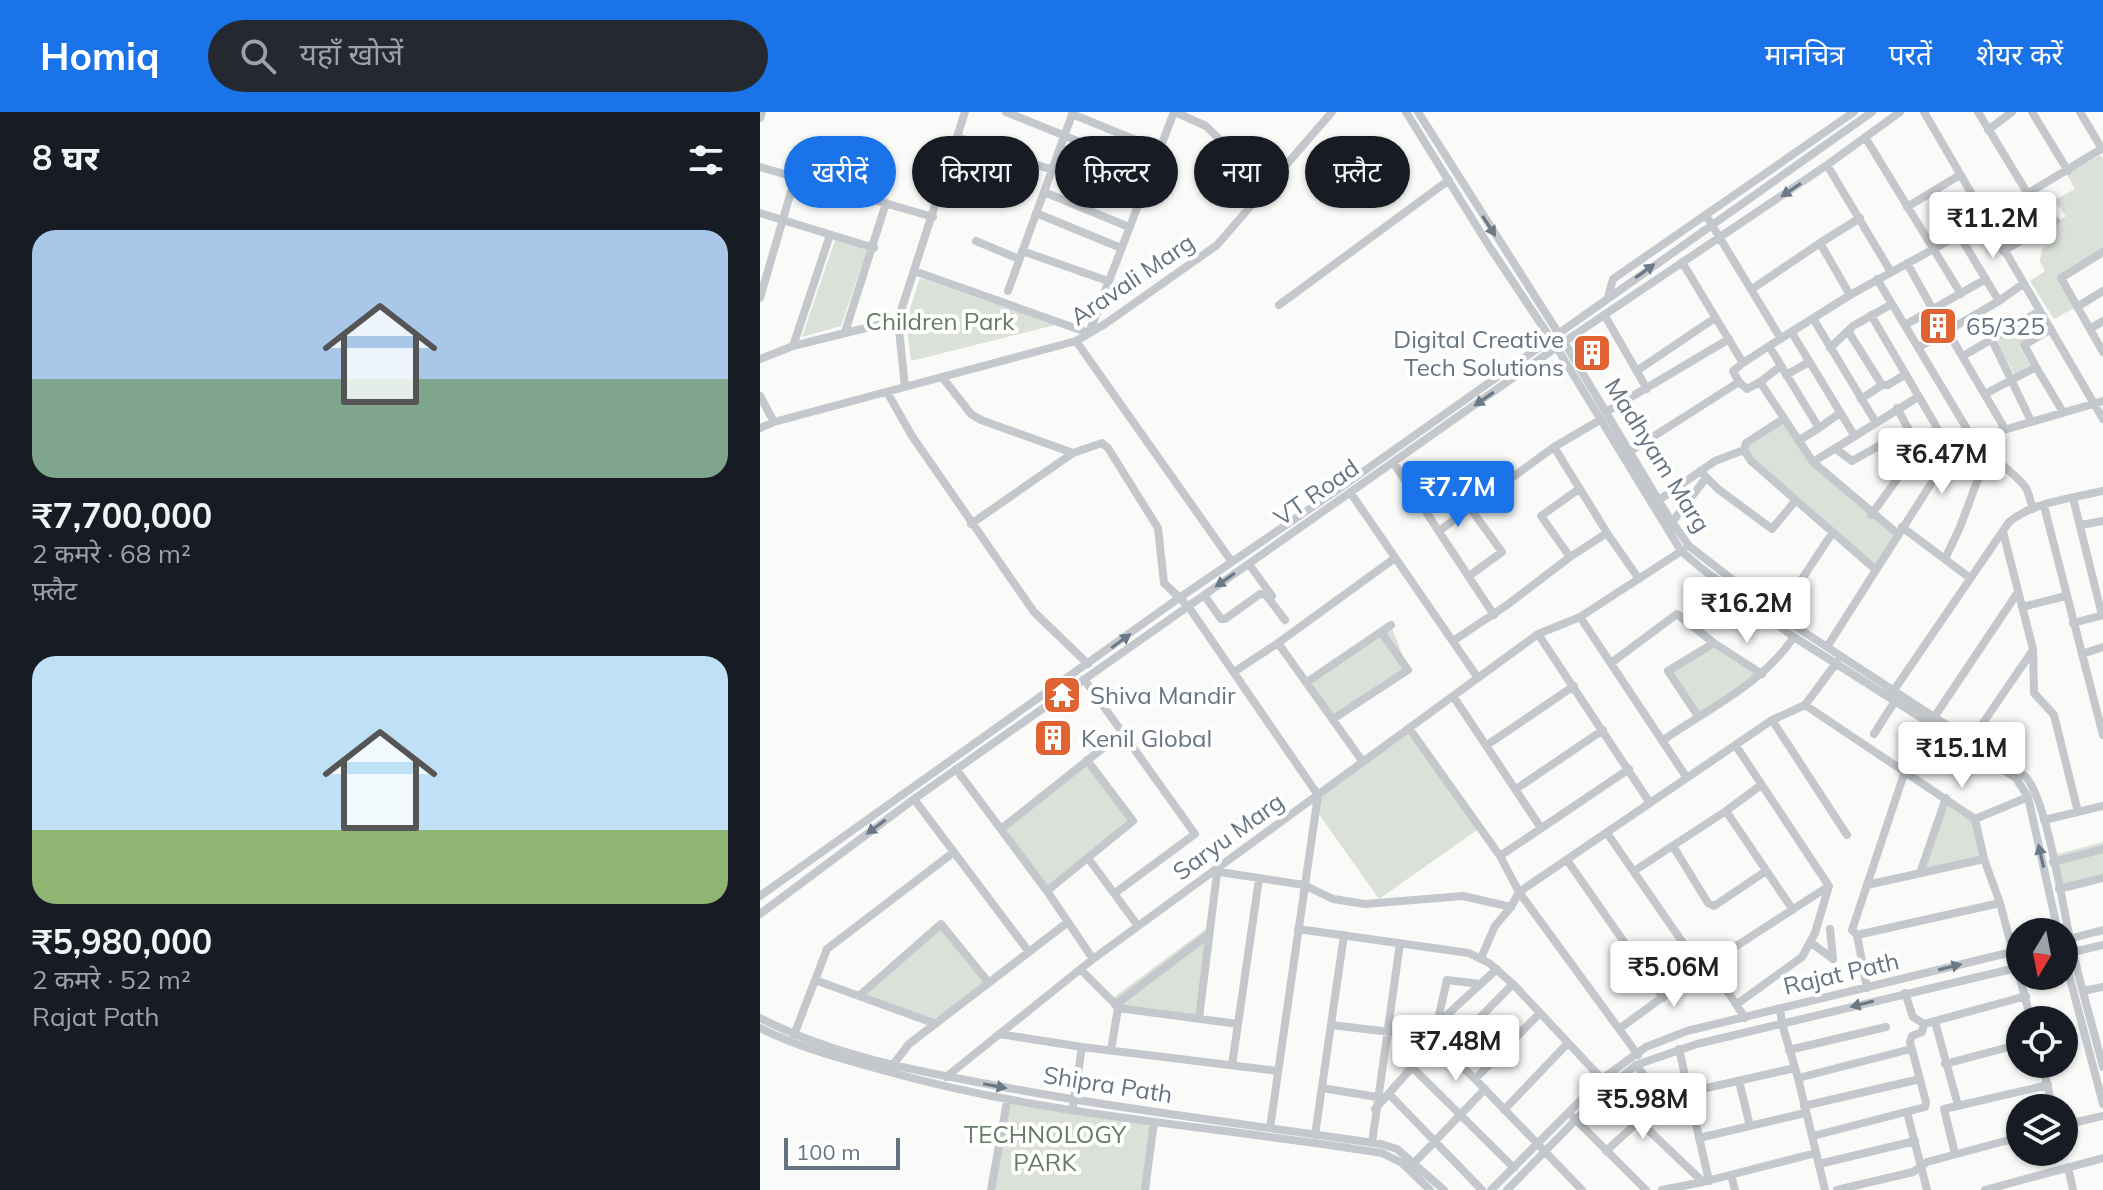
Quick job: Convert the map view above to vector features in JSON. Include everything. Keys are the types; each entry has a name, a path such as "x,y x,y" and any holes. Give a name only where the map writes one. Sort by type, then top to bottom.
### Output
{"street":[{"path":"760,118 762,112"},
{"path":"957,136 965,112"},
{"path":"1006,112 1062,136"},
{"path":"1164,136 1174,112 1206,126 1216,136"},
{"name":"Aravali Marg","path":"1289,161 1332,112"},
{"name":"Madhyam Marg","path":"1406,112 1560,345 1685,548 1701,568 1794,637 1893,696 2016,778 2028,797"},
{"name":"Madhyam Marg","path":"1418,112 1554,336"},
{"path":"1781,339 1708,219 1854,112"},
{"name":"VT Road","path":"760,896 1554,336 1708,219 1872,112"},
{"name":"VT Road","path":"760,914 956,769 1560,345 1827,165 1900,112"},
{"path":"1924,112 2003,251 2099,402 2103,419"},
{"path":"1978,112 2028,194"},
{"path":"1988,130 2012,112"},
{"path":"2032,112 2068,171"},
{"path":"1781,366 1747,389 1733,371 1850,295 1959,235 2102,149 2080,112"},
{"path":"1064,136 1072,113 1127,136"},
{"path":"1865,137 1961,294"},
{"path":"1008,291 1055,162"},
{"path":"1039,163 1053,168"},
{"path":"1827,165 1891,272"},
{"path":"760,167 784,175"},
{"path":"1907,207 1960,175"},
{"path":"1279,305 1449,180"},
{"path":"1044,192 1129,227"},
{"path":"896,206 933,217"},
{"path":"760,298 785,208"},
{"path":"845,332 885,208"},
{"path":"905,387 898,320 936,208"},
{"path":"914,271 1089,333 1136,208"},
{"name":"Aravali Marg","path":"760,428 1076,341 1217,245 1248,208"},
{"path":"760,213 874,248"},
{"path":"1036,213 1121,248"},
{"path":"1752,289 1860,218"},
{"path":"2003,251 2056,221"},
{"path":"793,346 830,235"},
{"path":"1959,235 1999,301"},
{"path":"976,241 1108,281"},
{"path":"1820,243 1850,295"},
{"path":"2103,252 2061,278 2103,352"},
{"path":"1682,262 1743,363"},
{"path":"1907,263 1933,310"},
{"path":"1877,279 1973,439 2026,488 2033,509"},
{"path":"1905,325 1986,279"},
{"path":"1919,347 2023,284"},
{"path":"2077,307 2103,291"},
{"path":"1830,348 1848,331 1892,304"},
{"path":"1963,356 2040,311"},
{"path":"1871,315 1953,455"},
{"path":"1605,316 1647,389"},
{"path":"1638,370 1715,318"},
{"path":"760,359 793,346 898,320"},
{"path":"1814,320 1875,421"},
{"path":"2090,329 2103,321"},
{"path":"2051,329 2024,345 2063,412"},
{"path":"1848,331 1882,385"},
{"path":"1948,332 2005,429"},
{"path":"1792,333 1854,435"},
{"path":"1439,531 1554,447 1729,339"},
{"path":"1992,340 2031,421"},
{"path":"1076,341 1232,562"},
{"path":"1769,346 1819,428"},
{"path":"1786,375 1809,362"},
{"path":"1985,394 2036,367"},
{"path":"1861,399 1906,374"},
{"path":"942,377 971,414 981,420 1073,453"},
{"path":"1629,452 1739,382"},
{"path":"1760,382 1813,462 1871,515 1945,559 1970,578"},
{"path":"887,392 912,436 1034,612 1088,664"},
{"path":"760,396 774,422"},
{"path":"1813,462 1918,397"},
{"path":"1827,647 1938,472 1953,455 1973,439 2099,402"},
{"path":"1897,408 1919,449 1938,472"},
{"path":"1798,441 1840,413"},
{"name":"Madhyam Marg","path":"1603,416 1673,521 1685,548 1893,696 1935,716 2026,777 2032,784 2044,820 2064,918"},
{"path":"1783,419 1746,443 1744,450 1751,461 1876,570"},
{"path":"1435,420 1440,429"},
{"path":"1836,449 1852,461 1909,429"},
{"path":"971,524 1073,453 1102,443 1158,528 1164,583 1188,606 1318,795 1270,1128"},
{"path":"1554,447 1639,579"},
{"path":"1871,515 1919,449"},
{"path":"1673,521 1715,461 1744,450"},
{"path":"1945,559 1987,455"},
{"path":"1393,462 1494,615"},
{"path":"1703,475 1772,529 1796,500"},
{"path":"1659,500 1703,475"},
{"path":"1570,557 1541,516 1579,489"},
{"path":"1874,734 1893,696 1970,578 2019,514 2103,491"},
{"path":"1350,492 1478,678"},
{"path":"2073,498 2100,588 2103,615 2073,623"},
{"path":"2044,506 2073,623 2100,710 2103,735"},
{"path":"1469,576 1502,552 1470,508"},
{"path":"2081,525 2103,521"},
{"path":"1778,615 1833,532"},
{"path":"2003,532 2033,649 2034,693 2054,715 2078,812"},
{"path":"1453,641 1607,533"},
{"name":"Saryu Marg","path":"946,1077 1093,959 1538,634 1580,617 1685,548"},
{"path":"1234,672 1395,558"},
{"path":"1249,564 1296,629"},
{"path":"1935,716 2018,592"},
{"path":"1204,595 1221,619 1260,594 1266,595 1285,620"},
{"path":"2022,607 2066,596"},
{"path":"1611,663 1677,614 1762,674"},
{"path":"1580,617 1687,778"},
{"path":"1307,682 1391,625"},
{"path":"1333,719 1408,670 1381,632"},
{"path":"1538,634 1650,803"},
{"path":"1662,741 1762,674 1779,659 1794,637"},
{"path":"1278,643 1363,762"},
{"path":"1698,716 1668,671 1714,643"},
{"path":"2082,654 2103,647"},
{"path":"1972,739 2033,649"},
{"path":"1481,958 1495,926 1519,892 1772,720 1805,705 1837,662"},
{"path":"1084,679 1195,834 1115,893"},
{"path":"1487,745 1574,686"},
{"path":"1453,696 1541,828"},
{"path":"1805,705 1975,819 1984,859 2006,921"},
{"path":"1772,720 1847,835"},
{"path":"1409,728 1500,856 1519,892 1637,1052 1639,1064 1662,1098 1606,1151"},
{"path":"1516,789 1603,730"},
{"path":"1001,829 1122,733"},
{"path":"1736,746 1829,886"},
{"path":"1047,891 1133,821 1087,760"},
{"path":"956,769 1047,891 1093,959"},
{"path":"1500,856 1629,769"},
{"path":"1867,988 1857,935 1852,930 1905,771"},
{"path":"1634,871 1761,785"},
{"path":"1975,819 2028,797 2055,918"},
{"path":"1920,873 1946,798"},
{"path":"914,799 1029,952"},
{"path":"2044,820 2103,806"},
{"path":"1726,811 1793,910"},
{"path":"1607,833 1701,969"},
{"path":"1673,846 1708,903 1714,906 1766,871"},
{"path":"2053,862 2103,849"},
{"path":"794,1035 827,949 954,852"},
{"path":"1088,858 1138,926"},
{"path":"1867,885 1984,859"},
{"path":"1567,860 1663,998"},
{"path":"1199,1018 1215,872 1304,885 1333,899 1365,904 1463,896 1511,907"},
{"path":"2059,889 2103,878"},
{"path":"1232,1065 1259,879"},
{"path":"1619,1029 1709,963 1829,886"},
{"path":"1737,1004 1802,957 1829,886"},
{"path":"1857,935 2000,903"},
{"path":"892,1066 909,1044 1068,922"},
{"path":"859,996 941,924 989,983"},
{"path":"1298,929 1481,958 1513,984 1602,1079"},
{"path":"1810,942 1833,959 1830,929"},
{"path":"2078,936 2103,930"},
{"path":"1111,1050 1117,1006 1209,934"},
{"path":"1315,1135 1344,935"},
{"path":"1372,1143 1400,943"},
{"path":"2078,951 2103,945"},
{"name":"Rajat Path","path":"1507,1190 1545,1153 1602,1079 1637,1052 1687,1031 2006,954"},
{"path":"1709,963 1745,1018"},
{"path":"1426,1039 1437,1024 1497,969"},
{"path":"1081,970 1117,1006 1238,1024"},
{"name":"Rajat Path","path":"1491,1190 1537,1145 1639,1064 1679,1049 2006,971"},
{"name":"Madhyam Marg","path":"2078,979 2099,1032 2103,1067"},
{"path":"815,980 936,1024"},
{"path":"1437,1024 1447,980 1480,984"},
{"path":"1446,1052 1513,984"},
{"path":"2083,991 2103,987"},
{"path":"2024,990 2028,1006"},
{"name":"Madhyam Marg","path":"2076,990 2103,1104"},
{"path":"1905,993 1913,1017 1924,1024 2026,996"},
{"path":"1780,1008 1825,1190"},
{"path":"1475,1079 1539,1014"},
{"name":"Shipra Path","path":"760,1018 794,1035 892,1066 1154,1122 1382,1153 1402,1163 1430,1190"},
{"path":"1935,1022 1958,1105"},
{"path":"1813,1136 1926,1105 1910,1039 1922,1032 1924,1024"},
{"path":"1331,1025 1426,1039 1446,1052 1582,1190"},
{"path":"1789,1050 1886,1027"},
{"name":"Shipra Path","path":"760,1028 791,1044 821,1053 941,1087 1007,1101 1073,1105 1372,1143 1397,1149 1444,1190"},
{"path":"999,1034 1278,1071"},
{"path":"1504,1110 1568,1043"},
{"path":"1375,1109 1435,1045"},
{"path":"1073,1105 1082,1047"},
{"path":"1945,1064 2006,1048"},
{"path":"1679,1049 1699,1138 1700,1184"},
{"path":"1798,1078 1911,1049"},
{"path":"1412,1067 1514,1168"},
{"path":"1689,1092 1795,1068"},
{"path":"2046,1078 2050,1094"},
{"path":"1699,1138 1920,1079"},
{"path":"1739,1081 1750,1126"},
{"path":"1955,1154 1944,1109 2048,1085"},
{"path":"1322,1088 1377,1097"},
{"path":"1414,1163 1485,1089"},
{"path":"1344,1105 1346,1092"},
{"path":"1389,1094 1482,1190"},
{"path":"991,1190 1007,1101"},
{"path":"1907,1112 1927,1190"},
{"path":"2078,1122 2103,1116"},
{"path":"1573,1117 1646,1190"},
{"path":"1145,1190 1154,1122"},
{"path":"1640,1122 1700,1184"},
{"path":"1819,1164 1915,1141"},
{"path":"1837,1190 1913,1172 1927,1162 2006,1141"},
{"path":"1662,1190 1700,1184 1816,1153"},
{"path":"1985,1190 2103,1158"},
{"path":"2068,1167 2073,1190"},
{"path":"1731,1175 1735,1190"},
{"path":"1514,1182 1521,1190"}],"green space":[{"path":"2101,155 2103,250 2059,278 2074,308 2054,319 2030,281 2045,271 2040,261 2042,249 2051,243 2044,231 2066,216 2054,200 2075,189 2067,174"},
{"path":"835,240 867,250 841,326 802,337"},
{"name":"Children Park","path":"920,278 1055,325 911,361 906,321"},
{"path":"2037,317 2045,330 2019,346 2030,365 2014,374 1996,342"},
{"path":"1782,417 1813,462 1898,534 1876,570 1751,461 1746,443"},
{"path":"1391,625 1408,670 1333,719 1307,683"},
{"path":"1714,643 1762,674 1698,716 1668,671"},
{"path":"1409,728 1480,828 1379,899 1316,810 1318,795"},
{"path":"1087,760 1133,821 1047,891 1001,829"},
{"path":"1946,798 1975,819 1984,859 1920,873"},
{"path":"2103,842 2103,878 2059,889 2051,856"},
{"path":"941,924 989,983 936,1024 859,996"},
{"path":"1210,926 1199,1018 1118,1008 1110,1000"},
{"name":"TECHNOLOGY PARK","path":"1007,1101 1154,1122 1145,1190 992,1190"}],"place":[{"name":"65/325","path":"1938,326"},
{"name":"Digital Creative Tech Solutions","path":"1592,353"},
{"name":"Shiva Mandir","path":"1062,695"},
{"name":"Kenil Global","path":"1053,738"}]}
